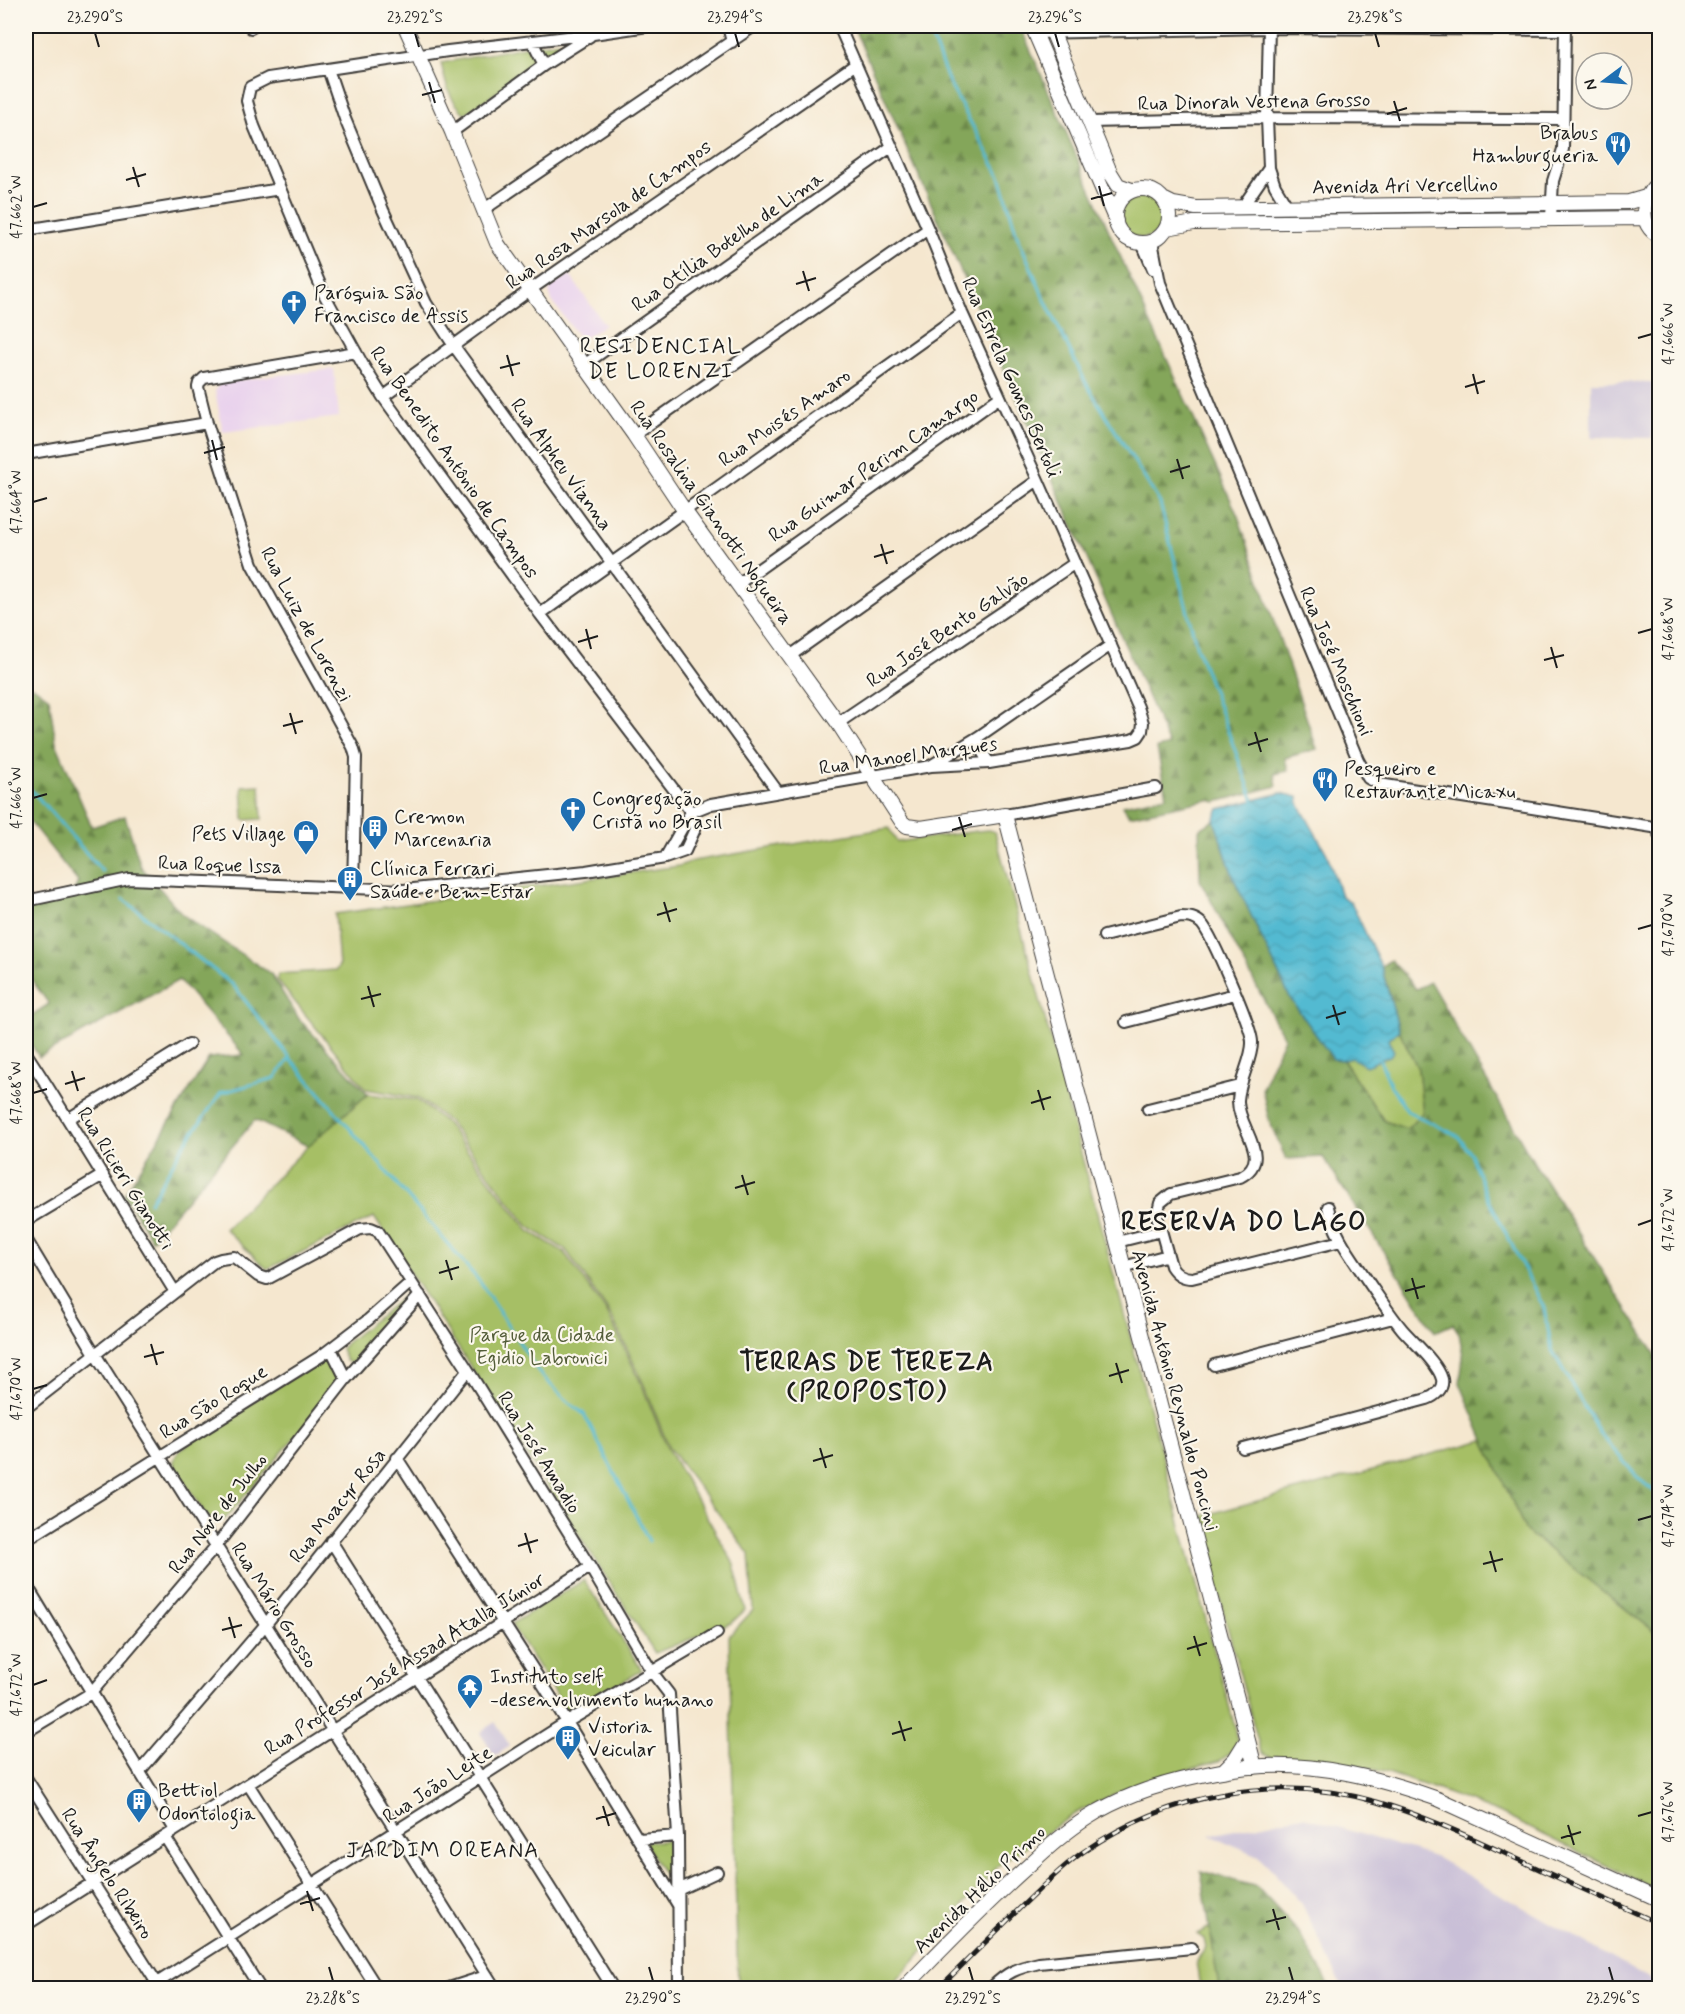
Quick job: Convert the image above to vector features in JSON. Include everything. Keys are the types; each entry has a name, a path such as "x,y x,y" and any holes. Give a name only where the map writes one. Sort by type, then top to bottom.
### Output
{"street":[{"name":"Rua Rosalina Gianotti Nogueira","path":"405,26 452,132 497,243 634,435 684,510 838,723 902,822 912,828 921,828 1005,815"},
{"path":"328,69 648,26"},
{"path":"728,26 732,42"},
{"path":"483,210 754,26"},
{"name":"Rua Estrela Gomes Bertoli","path":"838,26 928,229 962,313 1076,563 1138,707 1143,723 1142,731 1138,737 1131,740"},
{"path":"1269,27 1267,118 1269,168 1275,186 1287,206"},
{"path":"1051,29 1114,180 1124,188 1150,190 1165,200 1170,218 1167,228 1158,238 1147,242 1128,239 1122,234 1034,29 1565,28 1563,148 1553,181 1551,218"},
{"path":"452,132 544,65 593,34"},
{"path":"532,41 544,65"},
{"name":"Rua Rosa Marsola de Campos","path":"383,397 530,290 856,64"},
{"name":"Rua Benedito Antônio de Campos","path":"328,69 268,78 250,87 247,101 280,189 324,294 383,397 540,614 691,812"},
{"name":"Rua Alpheu Vianna","path":"328,69 345,118 392,230 426,303 454,346 778,792"},
{"name":"Rua Dinorah Vestena Grosso","path":"1090,122 1267,118 1563,118"},
{"name":"Rua Otília Botelho de Lima","path":"584,364 891,147"},
{"path":"1243,206 1269,168"},
{"path":"1659,182 1650,190 1644,207 1649,227 1659,236"},
{"path":"26,230 280,189"},
{"path":"1116,221 1117,206 1132,190"},
{"name":"Avenida Ari Vercellino","path":"1165,200 1190,207 1629,202 1646,197"},
{"name":"Avenida Ari Vercellino","path":"1167,228 1194,223 1645,218"},
{"path":"634,435 928,229"},
{"name":"Rua José Moschioni","path":"1147,242 1149,261 1358,760 1368,778 1379,784 1659,827"},
{"name":"Rua Moisés Amaro","path":"540,614 962,313"},
{"name":"Rua Luiz de Lorenzi","path":"353,888 356,757 353,747 252,564 207,423 198,387 204,378 356,352"},
{"name":"Rua Guimar Perim Camargo","path":"738,584 1000,397"},
{"path":"26,454 207,423"},
{"path":"790,656 1038,480"},
{"name":"Rua José Bento Galvão","path":"838,723 1076,563"},
{"path":"931,766 978,737 1111,645"},
{"path":"978,737 981,750 989,763"},
{"name":"Rua Manoel Marques","path":"691,812 711,804 931,766 989,763 1131,740"},
{"path":"1005,815 1156,788"},
{"name":"Rua Roque Issa","path":"26,901 129,879 404,890 586,871 665,858 691,812"},
{"name":"Avenida Antônio Reynaldo Poncini","path":"1005,815 1248,1741 1252,1767"},
{"path":"1659,827 1659,834"},
{"path":"1104,936 1181,917 1192,917 1201,923 1209,934 1235,994 1252,1041 1238,1102 1256,1155 1254,1165 1248,1173 1240,1177 1171,1194 1160,1203 1157,1216 1171,1266 1179,1276 1192,1278 1341,1241"},
{"path":"1126,1022 1235,994"},
{"path":"68,1119 189,1044"},
{"name":"Rua Ricieri Gianotti","path":"26,1056 68,1119 175,1292"},
{"path":"1148,1109 1240,1086"},
{"path":"26,1221 103,1175"},
{"path":"1243,1448 1427,1399 1437,1393 1443,1382 1439,1370 1393,1318 1341,1241 1331,1220 1328,1207"},
{"name":"Rua José Amadio","path":"175,1292 221,1258 234,1257 258,1276 267,1279 360,1229 371,1228 378,1231 384,1238 590,1567 652,1672 667,1690 670,1698 678,1836 679,1989"},
{"path":"1117,1242 1161,1231"},
{"name":"Rua Mário Grosso","path":"26,1239 95,1354 495,1989"},
{"path":"1123,1267 1168,1256"},
{"name":"Rua São Roque","path":"26,1540 331,1349 411,1282"},
{"path":"26,1408 175,1292"},
{"name":"Rua Nove de Julho","path":"26,1732 91,1693 216,1545 346,1378 420,1295"},
{"path":"1214,1365 1393,1318"},
{"path":"331,1349 346,1378"},
{"name":"Rua Moacyr Rosa","path":"139,1772 266,1624 468,1370"},
{"path":"397,1458 504,1622 679,1905"},
{"path":"331,1540 613,1989"},
{"name":"Rua Professor José Assad Atalla Júnior","path":"26,1925 590,1567"},
{"path":"26,1584 139,1772 228,1938 260,1989"},
{"name":"Rua João Leite","path":"155,1987 567,1722 717,1633"},
{"path":"1223,1771 1248,1741 1274,1766"},
{"name":"Avenida Hélio Primo","path":"904,1989 990,1900 1047,1848 1088,1817 1157,1786 1252,1767 1274,1766 1332,1770 1372,1778 1438,1799 1659,1900"},
{"name":"Rua Ângelo Ribeiro","path":"26,1778 93,1881 155,1987"},
{"path":"248,1784 377,1989"},
{"path":"639,1839 678,1836"},
{"path":"678,1890 717,1872"},
{"path":"991,1989 1003,1976 1018,1968 1039,1963 1192,1948"},
{"path":"449,1989 463,1986 486,1976"}],"shaded area":[{"path":"569,274 605,325 581,340 552,301 549,292 552,286"},
{"path":"334,369 339,417 223,432 215,391 220,382"},
{"path":"1591,382 1652,382 1652,438 1591,437"},
{"path":"495,1722 510,1746 495,1756 480,1733"},
{"path":"1303,1816 1437,1858 1659,1985 1659,1988 1343,1988 1302,1904 1259,1856 1210,1835"}],"green space":[{"path":"853,26 1020,26 1113,240 1238,516 1317,749 1285,758 1288,771 1275,774 1277,786 1216,802 1208,800 1129,816 1123,805 1166,796 1157,748 1169,745"},
{"path":"574,40 465,114 448,91 441,63 528,46"},
{"path":"1142,194 1158,200 1164,216 1158,232 1142,238 1126,232 1120,216 1126,200"},
{"path":"33,686 49,698 56,743 92,827 125,816 141,867 183,915 271,974 299,1019 368,1094 308,1146 255,1120 152,1240 124,1195 209,1058 244,1055 179,980 39,1057 26,1036 26,1019 49,1004 26,972 26,907 71,898 78,882 26,817 26,689"},
{"path":"260,785 262,819 244,820 242,786"},
{"path":"1214,820 1234,879 1333,1058 1343,1060 1384,1121 1407,1129 1423,1112 1418,1069 1399,1030 1381,966 1391,960 1416,989 1430,982 1536,1166 1659,1360 1659,1635 1526,1531 1460,1383 1463,1356 1459,1333 1453,1324 1435,1332 1323,1157 1286,1159 1269,1121 1262,1088 1284,1038 1200,880 1199,830"},
{"path":"889,828 897,842 977,831 995,832 1238,1739 1230,1754 1219,1761 1133,1785 1076,1813 1001,1863 890,1988 738,1988 729,1636 753,1610 749,1554 669,1448 644,1385 611,1315 566,1250 529,1227 449,1122 418,1098 366,1089 277,980 278,974 336,970 339,966 335,914 679,866 693,861"},
{"path":"1399,1030 1418,1069 1423,1112 1407,1129 1384,1121 1343,1060 1373,1049"},
{"name":"Parque da Cidade Egidio Labronici","path":"368,1094 417,1100 446,1123 529,1231 564,1252 608,1314 642,1385 667,1448 734,1564 745,1610 731,1623 655,1653 374,1217 267,1269 225,1229 308,1146"},
{"path":"404,1296 411,1300 355,1361 351,1363 346,1361 341,1349 346,1343"},
{"path":"330,1356 341,1379 308,1422 225,1519 219,1521 207,1517 175,1468 174,1460 181,1449 251,1401"},
{"path":"1484,1440 1526,1531 1659,1635 1659,1891 1499,1813 1436,1789 1385,1772 1360,1767 1276,1760 1262,1753 1260,1749 1198,1517"},
{"path":"584,1580 642,1670 568,1714 511,1624"},
{"path":"674,1840 674,1892 644,1842"},
{"path":"1201,1871 1257,1887 1300,1934 1331,1988 1219,1988"},
{"path":"1210,1927 1219,1988 1200,1988 1196,1961 1206,1948 1204,1939 1197,1934"}],"water":[{"path":"1281,793 1298,797 1299,804 1327,854 1341,896 1351,902 1381,966 1399,1030 1388,1040 1394,1051 1390,1056 1366,1066 1352,1058 1333,1059 1290,998 1234,879 1214,820 1219,809"}],"waterway":[{"path":"929,26 949,83 1000,176 1017,235 1044,298 1087,385 1160,503 1197,648 1254,801"},
{"path":"26,786 102,871"},
{"path":"123,899 233,985 290,1058 480,1282 539,1373 568,1402 584,1414 649,1541"},
{"path":"150,1202 184,1145 221,1093 275,1078 290,1058"},
{"path":"1379,1058 1391,1086 1407,1111 1458,1136 1471,1154 1485,1192 1544,1308 1552,1350 1601,1435 1639,1479 1660,1496"}],"railway":[{"path":"939,1988 1042,1886 1083,1852 1151,1815 1224,1794 1262,1790 1301,1789 1339,1793 1395,1808 1430,1820 1660,1924"}],"place":[{"name":"Brabus Hamburgueria","path":"1618,167"},
{"name":"Paróquia São Francisco de Assis","path":"294,326"},
{"name":"Pesqueiro e Restaurante Micaxu","path":"1325,803"},
{"name":"Congregação Cristã no Brasil","path":"573,833"},
{"name":"Cremon Marcenaria","path":"375,851"},
{"name":"Pets Village","path":"306,856"},
{"name":"Clínica Ferrari Saúde e Bem-Estar","path":"350,902"},
{"name":"Instituto self -desenvolvimento humano","path":"470,1710"},
{"name":"Vistoria Veicular","path":"568,1761"},
{"name":"Bettiol Odontologia","path":"139,1824"}],"district":[{"name":"RESIDENCIAL DE LORENZI","path":"661,358"},
{"name":"RESERVA DO LAGO","path":"1244,1221"},
{"name":"TERRAS DE TEREZA (PROPOSTO)","path":"867,1376"},
{"name":"JARDIM OREANA","path":"443,1849"}]}
